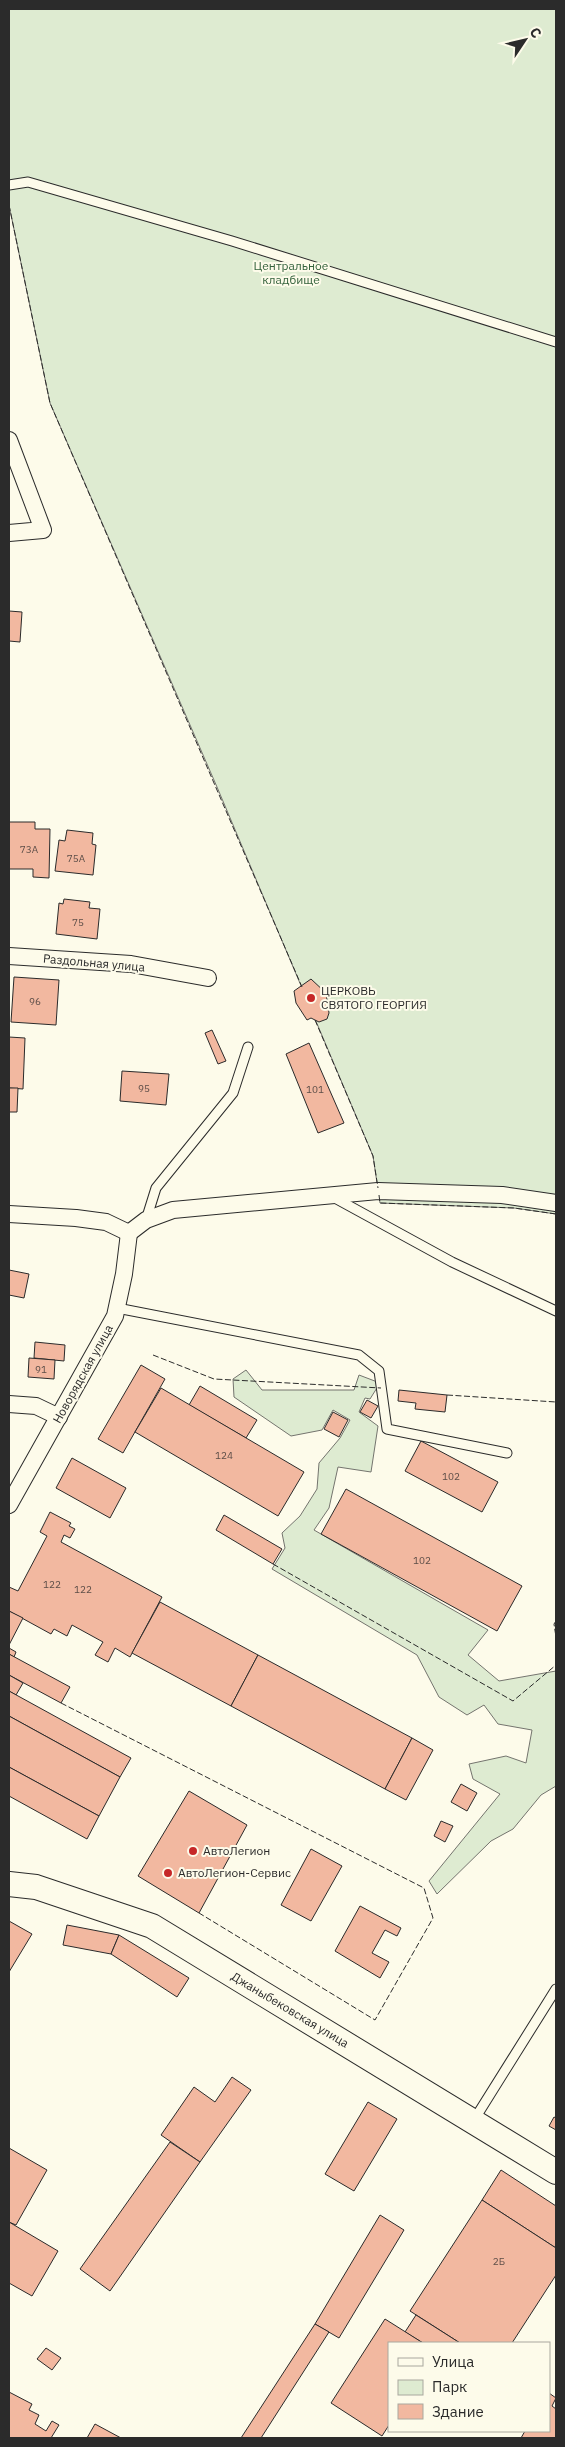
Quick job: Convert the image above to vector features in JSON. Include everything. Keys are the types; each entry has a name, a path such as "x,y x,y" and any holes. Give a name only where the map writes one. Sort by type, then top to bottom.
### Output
{"main road":[{"name":"Джаныбековская улица","path":"9,1884 36,1887 152,1926 556,2172"}],"street":[{"path":"9,440 43,530 9,534"},
{"name":"Раздольная улица","path":"9,956 131,964 208,978"},
{"path":"9,1214 76,1218 106,1222 129,1233 146,1220 173,1210 378,1191 502,1195 556,1203"},
{"name":"Новорядская улица","path":"9,1505 115,1316 124,1274 129,1233"},
{"path":"9,1404 36,1406 59,1417"}],"lane":[{"path":"9,186 28,182 232,241 556,342"},
{"path":"146,1220 156,1188 233,1093 248,1047"},
{"path":"331,1196 452,1262 556,1311"},
{"path":"117,1308 359,1355 379,1371 387,1429 507,1453"},
{"path":"473,2122 556,1989"}],"green space":[{"name":"Центральное кладбище","path":"9,9 556,9 556,1214 514,1208 380,1203 373,1156 217,787 50,403 9,205"},
{"path":"246,1370 262,1390 354,1390 359,1375 380,1383 370,1399 365,1398 359,1412 378,1426 371,1472 338,1467 329,1508 314,1530 488,1630 468,1655 499,1681 556,1671 556,1786 541,1795 513,1829 491,1841 437,1894 429,1881 500,1794 473,1779 469,1764 506,1756 526,1763 532,1730 498,1724 484,1705 467,1715 439,1697 417,1655 272,1569 285,1548 282,1533 300,1516 317,1489 319,1463 340,1438 350,1420 333,1410 322,1430 291,1436 234,1397 233,1379"}],"building":[{"path":"9,611 22,612 20,642 9,641"},
{"path":"9,822 35,822 35,829 50,829 49,878 33,877 33,869 9,869"},
{"path":"67,830 93,833 92,844 96,845 93,875 55,871 59,840 65,841"},
{"path":"64,899 90,902 89,908 100,909 97,939 56,934 59,903 63,904"},
{"path":"14,977 59,980 56,1025 11,1022"},
{"name":"ЦЕРКОВЬ СВЯТОГО ГЕОРГИЯ","path":"311,979 326,993 329,1013 327,1019 319,1022 311,1018 307,1020 296,1003 294,991"},
{"path":"212,1030 226,1061 218,1064 205,1033"},
{"path":"9,1037 25,1038 23,1089 9,1088"},
{"path":"309,1043 344,1123 318,1133 286,1054"},
{"path":"122,1071 169,1074 166,1105 120,1101"},
{"path":"9,1088 18,1088 17,1112 9,1112"},
{"path":"9,1270 29,1274 24,1298 9,1295"},
{"path":"35,1342 65,1345 64,1361 34,1358"},
{"path":"29,1358 55,1360 54,1379 28,1377"},
{"path":"141,1365 165,1379 123,1453 98,1439"},
{"path":"200,1386 257,1420 246,1438 189,1405"},
{"path":"161,1388 304,1472 278,1516 135,1432"},
{"path":"399,1390 447,1395 445,1412 415,1409 416,1403 398,1401"},
{"path":"367,1400 378,1406 371,1418 360,1412"},
{"path":"333,1412 348,1420 339,1437 324,1429"},
{"path":"421,1441 498,1482 482,1512 405,1471"},
{"path":"72,1458 126,1488 110,1518 56,1488"},
{"path":"346,1489 522,1586 497,1631 321,1534"},
{"path":"50,1512 71,1523 69,1526 75,1529 70,1538 64,1535 61,1542 162,1597 130,1657 115,1648 108,1662 95,1655 103,1642 72,1625 67,1636 54,1629 51,1634 9,1611 9,1587 18,1591 47,1536 40,1532"},
{"path":"224,1515 282,1549 273,1564 216,1530"},
{"path":"160,1602 258,1655 231,1706 132,1653"},
{"path":"9,1611 23,1618 9,1645"},
{"path":"9,1648 16,1652 14,1657 9,1654"},
{"path":"9,1654 70,1687 61,1703 9,1675"},
{"path":"258,1655 412,1738 385,1789 231,1706"},
{"path":"9,1675 23,1683 16,1695 9,1691"},
{"path":"9,1691 131,1758 120,1777 9,1716"},
{"path":"9,1716 120,1777 99,1816 9,1767"},
{"path":"412,1738 433,1750 406,1800 385,1789"},
{"path":"9,1767 99,1816 87,1839 9,1796"},
{"path":"461,1784 477,1793 467,1811 451,1802"},
{"name":"АвтоЛегион","path":"189,1791 247,1825 199,1913 138,1876"},
{"path":"441,1821 453,1826 445,1842 434,1836"},
{"path":"311,1849 342,1866 311,1921 281,1905"},
{"path":"360,1906 401,1928 397,1936 385,1930 372,1953 389,1962 380,1978 335,1951"},
{"path":"9,1921 32,1934 9,1972"},
{"path":"67,1925 119,1935 111,1954 63,1945"},
{"path":"119,1935 189,1978 177,1997 111,1954"},
{"path":"232,2077 251,2090 200,2162 161,2135 194,2087 215,2102"},
{"path":"368,2102 397,2119 354,2191 325,2174"},
{"path":"554,2117 556,2118 556,2130 549,2126"},
{"path":"170,2142 200,2162 110,2291 80,2269"},
{"path":"9,2148 47,2170 16,2225 9,2222"},
{"path":"501,2170 556,2206 556,2248 482,2200"},
{"path":"482,2200 556,2248 556,2275 513,2342 458,2342 410,2311"},
{"path":"380,2215 404,2230 339,2338 315,2324"},
{"path":"9,2222 58,2251 32,2296 9,2283"},
{"path":"416,2315 458,2342 421,2342 405,2332"},
{"path":"385,2319 421,2342 388,2342 388,2427 382,2436 331,2403"},
{"path":"315,2324 329,2332 261,2438 241,2438"},
{"path":"46,2348 61,2358 52,2370 37,2359"},
{"path":"9,2392 32,2404 29,2410 39,2415 35,2424 46,2431 52,2421 59,2425 51,2438 9,2438"},
{"path":"550,2394 556,2398 552,2406 556,2409 556,2438 521,2438 524,2432 550,2432"},
{"path":"95,2424 121,2438 87,2438"}],"fence":[{"path":"9,205 50,403 302,987"},
{"path":"315,1020 373,1156 378,1188"},
{"path":"379,1195 380,1203 514,1208 556,1214"},
{"path":"153,1355 214,1379 381,1388"},
{"path":"447,1395 556,1402"},
{"path":"273,1564 513,1701 556,1665"},
{"path":"556,1621 554,1624 556,1637"},
{"path":"61,1703 424,1888 433,1918 375,2020 199,1913"}],"place":[{"name":"ЦЕРКОВЬ СВЯТОГО ГЕОРГИЯ","path":"311,998"},
{"name":"АвтоЛегион","path":"193,1851"},
{"name":"АвтоЛегион-Сервис","path":"168,1873"}]}
